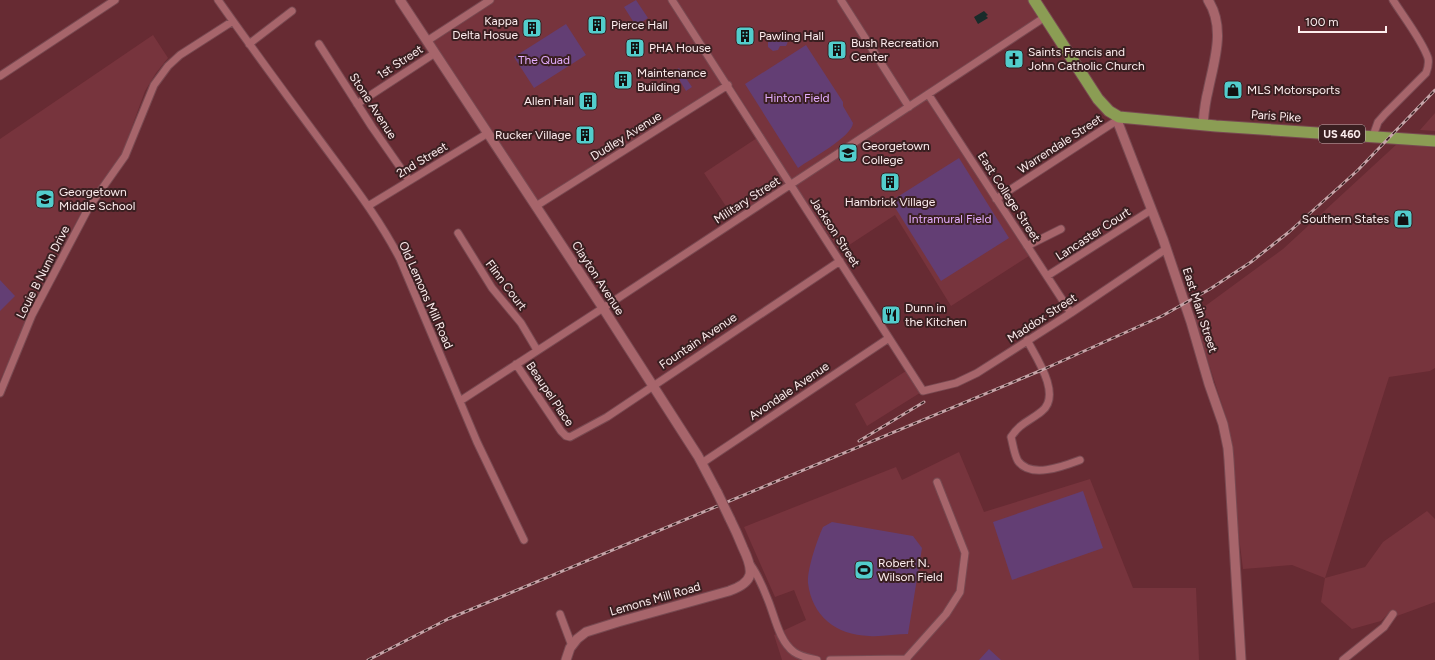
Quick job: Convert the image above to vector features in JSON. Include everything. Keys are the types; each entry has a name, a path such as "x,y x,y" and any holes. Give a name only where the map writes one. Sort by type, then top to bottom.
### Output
{"main road":[{"name":"East Main Street","path":"1034,0 1096,96 1115,118"},
{"name":"Paris Pike","path":"1115,118 1435,141"}],"street":[{"path":"0,76 115,0"},
{"name":"Old Lemons Mill Road","path":"218,0 390,238 479,446 524,540"},
{"name":"Clayton Avenue","path":"400,0 603,308 702,463 730,519 750,564"},
{"path":"427,41 490,0"},
{"name":"Jackson Street","path":"672,0 728,85 923,391"},
{"path":"841,0 909,107"},
{"path":"1202,124 1218,44 1217,21 1208,0"},
{"path":"1373,136 1378,122 1426,73 1428,68 1427,56 1393,0"},
{"path":"249,44 292,11"},
{"name":"Military Street","path":"460,400 603,308 1045,17"},
{"name":"Louie B Nunn Drive","path":"0,393 32,315 90,208 125,156 154,85 168,66 180,55 232,21"},
{"name":"Stone Avenue","path":"319,44 357,104 409,180"},
{"name":"1st Street","path":"357,104 435,53"},
{"name":"Dudley Avenue","path":"536,206 728,85"},
{"name":"East College Street","path":"928,94 1071,313"},
{"name":"Warrendale Street","path":"996,199 1115,118"},
{"name":"East Main Street","path":"1115,118 1166,249 1223,424 1228,448 1236,552 1236,584 1241,660"},
{"name":"2nd Street","path":"368,206 488,133"},
{"name":"Lancaster Court","path":"1047,276 1151,210"},
{"name":"Lancaster Court","path":"1027,246 1061,229"},
{"name":"Flinn Court","path":"458,233 492,288 521,323 537,350"},
{"name":"Maddox Street","path":"923,391 956,383 977,373 1071,313 1166,249"},
{"name":"Fountain Avenue","path":"567,437 573,436 607,417 840,261"},
{"name":"Avondale Avenue","path":"702,463 889,338"},
{"path":"1027,340 1045,372 1049,393 1047,405 1017,427 1011,437 1018,460 1026,467 1040,470 1057,468 1080,460"},
{"name":"Beaupel Place","path":"516,364 561,431 567,437"},
{"path":"830,660 906,659 946,614 960,592 965,553 937,482"},
{"path":"750,564 757,574 781,635 789,647 802,657 817,660"},
{"name":"Lemons Mill Road","path":"566,660 568,652 572,646 580,637 592,630 729,591 743,585 748,580 751,573 750,564"},
{"path":"560,614 572,646"},
{"path":"1343,660 1384,627 1393,614"}],"shaded area":[{"name":"Georgetown College","path":"493,0 1031,0 1042,16 924,94 1029,256 951,306 895,215 840,251 791,180 733,217 704,173 763,134 730,82 538,203 430,41"},
{"name":"Georgetown Middle School","path":"153,35 168,58 156,73 145,91 122,154 82,211 39,292 0,381 0,139"},
{"path":"1435,113 1435,131 1420,130"},
{"path":"1398,143 1435,148 1435,368 1430,371 1389,377 1325,578 1292,565 1243,569 1238,529 1234,461 1227,420 1193,315 1283,249"},
{"path":"909,369 923,391 867,426 855,404"},
{"path":"959,452 984,512 1090,479 1133,588 1196,588 1199,660 782,660 774,635 806,620 794,590 775,597 744,527 896,467 902,480"},
{"path":"1427,511 1435,519 1435,602 1397,616 1389,613 1381,621 1352,629 1321,602 1325,578 1365,567 1383,542"}],"green space":[{"path":"636,0 648,18 636,26 624,7"},
{"name":"The Quad","path":"566,24 586,55 534,88 514,57"},
{"path":"779,32 785,33 788,42 786,46 780,46 778,50 773,51 768,47 768,42"},
{"name":"Hinton Field","path":"806,45 843,102 843,106 853,123 851,129 846,135 798,168 745,84"},
{"path":"679,68 692,87 686,91 674,71"},
{"name":"Intramural Field","path":"959,158 1009,238 941,281 891,201"},
{"path":"0,280 15,296 0,311"},
{"path":"1083,491 1103,548 1012,580 993,522"},
{"name":"Robert N. Wilson Field","path":"832,522 913,536 922,548 908,634 874,636 857,635 836,627 820,614 810,595 808,577 813,555 823,527"},
{"path":"989,649 1001,660 979,660"}],"water":[{"path":"984,11 988,15 986,16 988,18 978,24 974,17"}],"railway":[{"path":"368,660 448,619 1042,370 1162,316 1210,289 1251,262 1289,232 1357,171 1435,90"},
{"path":"859,441 924,402"}],"place":[{"name":"Pierce Hall","path":"597,25"},
{"name":"Kappa Delta Hosue","path":"532,28"},
{"name":"Pawling Hall","path":"745,36"},
{"name":"PHA House","path":"635,48"},
{"name":"Bush Recreation Center","path":"837,50"},
{"name":"Saints Francis and John Catholic Church","path":"1014,59"},
{"name":"Maintenance Building","path":"623,80"},
{"name":"MLS Motorsports","path":"1233,90"},
{"name":"Allen Hall","path":"588,101"},
{"name":"Rucker Village","path":"585,135"},
{"name":"Georgetown College","path":"848,153"},
{"name":"Hambrick Village","path":"890,182"},
{"name":"Georgetown Middle School","path":"45,199"},
{"name":"Southern States","path":"1403,219"},
{"name":"Dunn in the Kitchen","path":"891,315"},
{"name":"Robert N. Wilson Field","path":"864,570"}]}
